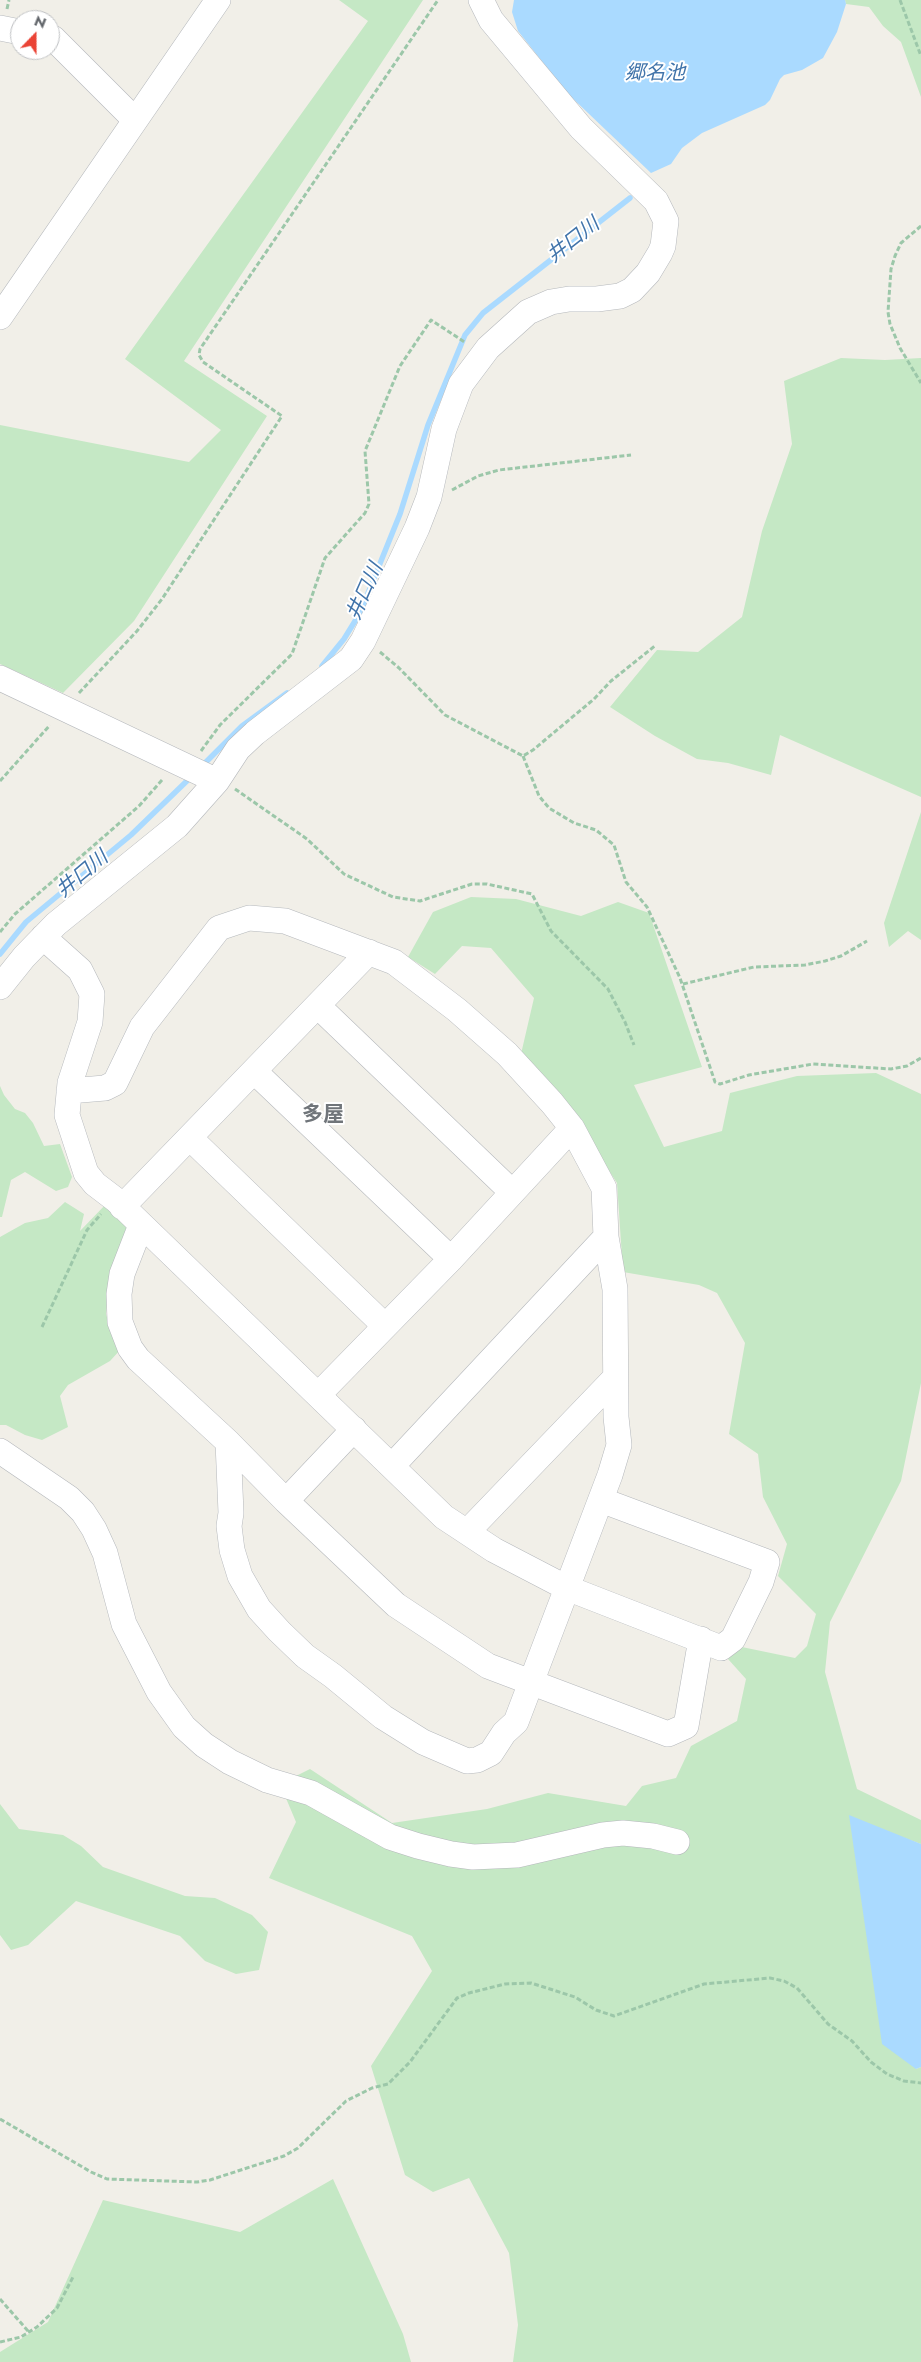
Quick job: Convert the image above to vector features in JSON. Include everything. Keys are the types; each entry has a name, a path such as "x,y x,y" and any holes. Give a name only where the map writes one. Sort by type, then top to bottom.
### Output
{"street":[{"path":"0,318 218,0"},
{"path":"0,986 56,924 177,826 217,781 238,749 255,733 352,658 363,641 417,528 429,497 444,429 461,384 482,354 528,312 550,302 620,296 632,290 648,273 660,253 666,233 666,221 656,201 581,128 491,20 481,0"},
{"path":"60,45 135,120"},
{"path":"0,678 217,781"},
{"path":"69,1091 106,1088 115,1083 142,1027 219,928 249,918 285,921 394,962 457,1010 507,1054 572,1128 604,1188 606,1237 615,1289 615,1378 619,1445 601,1500 516,1722 504,1733 495,1749 480,1759 467,1761 423,1742 383,1718 334,1676 305,1656 259,1609 243,1584 235,1564 229,1526 231,1513 228,1442"},
{"path":"43,937 80,970 92,994 90,1022 69,1091 67,1115 86,1173 95,1184 141,1224 444,1517 494,1550 567,1588 721,1648 733,1639 761,1582 767,1562 601,1500"},
{"path":"119,1204 190,1138 369,952"},
{"path":"318,1006 512,1192"},
{"path":"255,1072 451,1258"},
{"path":"318,1395 451,1258 572,1128"},
{"path":"190,1138 386,1326"},
{"path":"141,1224 120,1286 119,1314 124,1337 138,1359 228,1442 286,1501 396,1605 488,1666 530,1684 668,1734 686,1726 701,1639"},
{"path":"392,1466 606,1237"},
{"path":"467,1532 615,1378"},
{"path":"286,1501 354,1429"},
{"path":"0,1451 70,1498 84,1512 105,1552 124,1624 159,1692 184,1727 204,1745 230,1762 268,1780 311,1793 390,1836 418,1846 451,1854 473,1857 517,1855 603,1835 623,1833 653,1836 677,1842"}],"path":[{"path":"0,781 137,631 162,599 282,416 203,362 199,355 200,349 438,0"},
{"path":"900,0 921,56"},
{"path":"921,226 901,242 895,256 891,269 888,312 890,324 900,348 921,383"},
{"path":"0,932 15,914 140,806 292,654 325,558 365,512 368,504 365,451 400,366 431,320 482,354"},
{"path":"429,497 438,497 490,472 631,455"},
{"path":"363,641 399,668 445,714 522,756 539,796 549,808 574,823 596,830 614,845 626,882 647,907 683,984 715,1082 720,1084 750,1075 813,1064 891,1069 907,1066 921,1058"},
{"path":"522,756 533,750 656,644"},
{"path":"217,781 232,787 307,839 344,874 393,897 420,901 472,884 487,884 532,894 551,931 608,989 625,1022 634,1045"},
{"path":"683,984 754,967 805,965 825,961 841,956 867,941"},
{"path":"42,1327 60,1284 87,1230 119,1204"},
{"path":"0,2119 106,2179 197,2182 210,2180 284,2156 298,2148 346,2101 372,2088 388,2084 410,2062 458,1998 469,1992 504,1984 531,1983 575,1997 596,2010 614,2016 704,1984 770,1978 784,1980 797,1988 828,2024 852,2041 871,2062 887,2074 904,2081 921,2083"},
{"path":"0,2342 21,2337 37,2327 57,2308 73,2277"},
{"path":"0,2299 28,2331"}],"green space":[{"path":"339,0 423,0 184,361 267,416 134,621 63,693 0,664 0,425 189,462 221,430 125,359 368,21"},
{"path":"845,0 921,0 921,97 901,42 883,26 869,7 846,4"},
{"path":"841,358 885,360 921,358 921,797 780,735 771,775 728,763 697,759 655,736 610,707 657,650 698,652 742,617 762,531 792,444 784,381"},
{"path":"921,812 921,940 908,931 889,947 884,923"},
{"path":"471,897 516,899 581,916 618,902 649,913 702,1067 634,1085 664,1147 722,1131 730,1093 797,1076 876,1073 921,1094 921,1383 901,1481 830,1622 825,1672 857,1789 921,1820 921,1844 896,1835 916,2069 921,2067 921,2362 513,2362 518,2325 509,2253 469,2178 433,2192 405,2175 371,2066 432,1971 412,1936 269,1878 296,1822 280,1784 310,1769 392,1823 487,1809 548,1793 626,1806 642,1786 676,1778 691,1746 737,1721 746,1679 728,1659 737,1646 795,1658 807,1646 816,1614 778,1576 787,1544 763,1497 758,1454 729,1434 745,1343 717,1293 699,1285 623,1272 617,1183 575,1119 521,1054 534,998 491,948 462,946 435,974 408,957 433,912"},
{"path":"0,1086 4,1095 15,1109 25,1113 33,1123 44,1146 60,1144 72,1177 68,1187 56,1191 25,1172 11,1180 2,1217 0,1217"},
{"path":"65,1202 84,1214 80,1231 108,1202 128,1222 108,1290 106,1314 112,1335 122,1348 110,1361 68,1385 60,1396 68,1427 42,1440 25,1435 6,1425 0,1425 0,1237 25,1223 48,1218"},
{"path":"0,1804 19,1829 63,1835 81,1846 103,1867 185,1896 215,1898 252,1915 268,1932 259,1970 236,1974 205,1961 180,1936 76,1901 28,1945 11,1950 0,1935"},
{"path":"333,2179 403,2334 411,2362 0,2362 0,2352 48,2322 103,2200 240,2232"}],"water":[{"name":"郷名池","path":"514,0 845,0 846,4 837,32 823,58 802,70 784,75 780,79 770,100 765,105 702,133 682,148 671,164 651,173 567,93 518,31 512,12"},
{"path":"849,1815 921,1844 921,2067 916,2069 882,2044"}],"waterway":[{"name":"井口川","path":"322,666 344,639 360,613 400,514 428,425 465,335 483,313 630,198"},
{"name":"井口川","path":"201,767 242,726 287,693"},
{"name":"井口川","path":"0,954 26,922 131,835 191,777"}],"district":[{"name":"多屋","path":"323,1116"}]}
